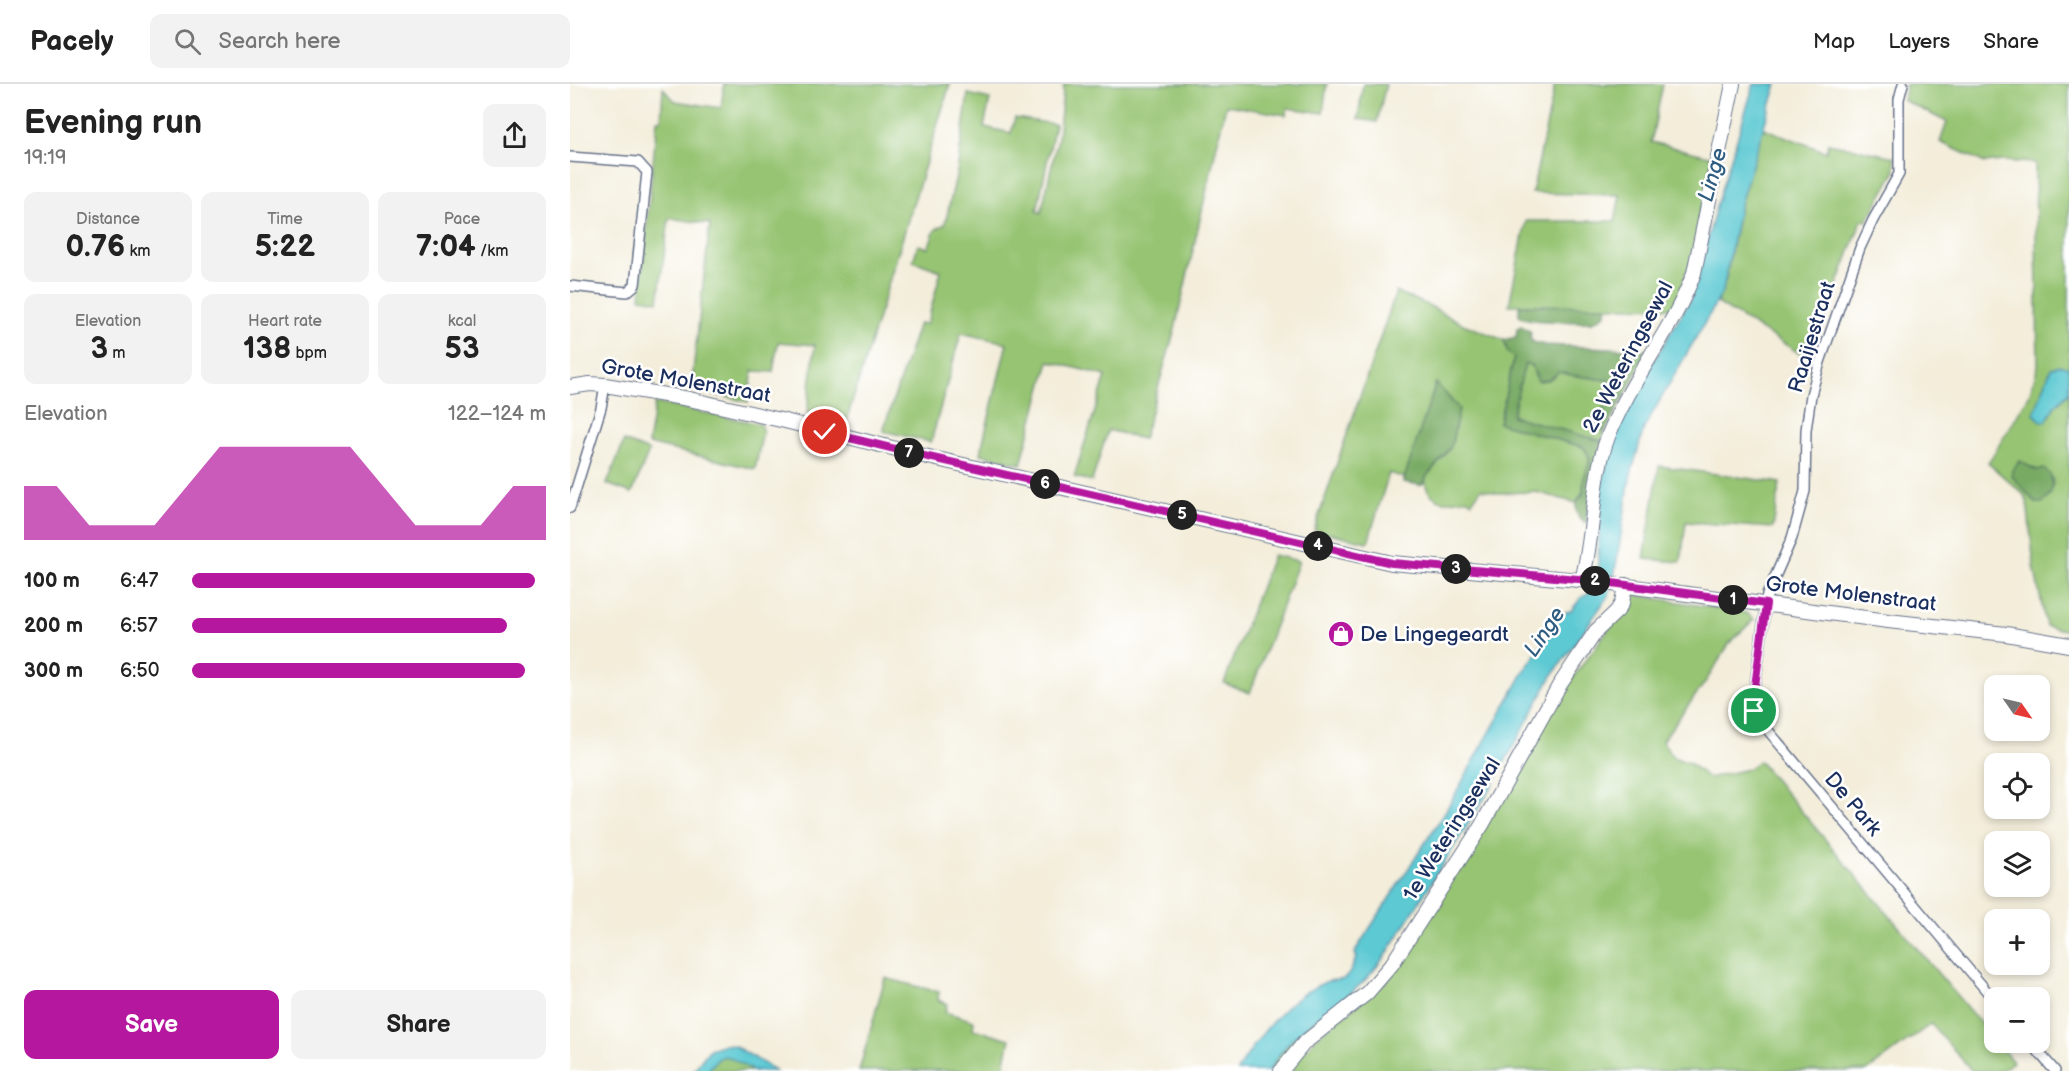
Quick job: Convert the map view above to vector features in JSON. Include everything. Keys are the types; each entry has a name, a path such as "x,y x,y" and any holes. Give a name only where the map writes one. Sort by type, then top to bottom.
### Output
{"street":[{"name":"2e Weteringsewal","path":"1586,580 1600,457 1611,427 1629,392 1686,296 1694,273 1733,84"},
{"name":"Raaijestraat","path":"1766,604 1767,595 1792,538 1801,509 1805,491 1806,429 1811,396 1820,362 1860,248 1899,174 1899,99 1903,84"},
{"path":"570,157 638,162 648,172 635,285 627,292 570,286"},
{"name":"Grote Molenstraat","path":"570,387 590,384 605,385 689,399 785,420 924,456 1392,563 1620,584 2018,636 2069,645"},
{"path":"570,508 601,408 605,385"},
{"name":"1e Weteringsewal","path":"1281,1071 1308,1038 1367,993 1392,964 1482,825 1559,686 1596,631 1622,603 1620,584"},
{"name":"De Park","path":"1766,604 1753,701 1754,711 1984,988"},
{"path":"2039,1053 2055,1071"}],"green space":[{"path":"724,84 950,84 846,422 807,413 815,345 778,342 773,372 753,371 748,402 691,389 710,224 669,218 658,301 640,298 657,120 661,120 663,88 675,101 721,108"},
{"path":"1064,84 1327,84 1323,113 1287,108 1286,115 1226,105 1175,329 1143,439 1108,430 1092,481 1074,477 1106,376 1049,361 1021,464 980,454 1007,343 961,333 931,442 883,431 919,323 927,324 941,271 913,261 918,245 928,248 935,230 945,224 957,172 968,94 990,99 984,127 1011,133 1015,118 1055,124 1037,211 1041,213 1058,138"},
{"path":"1363,84 1386,84 1377,122 1358,119"},
{"path":"1555,84 1663,84 1651,142 1713,157 1693,258 1673,308 1509,305 1526,221 1615,221 1620,195 1532,193"},
{"path":"1906,84 2069,84 2069,368 2064,368 2034,414 2050,416 2054,407 2069,392 2069,631 2046,626 2034,566 2027,501 2023,494 1988,463 2029,396 2038,366 2035,163 2002,161 1985,163 1940,142 1947,122 1903,100","holes":["2030,467 2047,472 2053,483 2036,503 2012,476"]},
{"path":"1763,128 1826,152 1828,143 1895,157 1895,172 1867,221 1862,220 1809,359 1717,303 1726,279 1740,204"},
{"path":"1396,292 1428,305 1463,324 1504,340 1508,353 1514,357 1499,423 1583,447 1589,455 1589,463 1583,492 1576,503 1536,492 1499,493 1481,489 1472,502 1468,499 1444,501 1432,495 1427,489 1426,477 1451,447 1459,409 1436,383 1405,478 1389,473 1368,542 1314,530"},
{"path":"1519,305 1607,306 1606,312 1598,320 1565,322 1524,318 1519,316"},
{"path":"1521,326 1531,332 1530,338 1533,342 1545,345 1649,350 1604,433 1598,420 1614,385 1613,381 1559,372 1548,380 1538,381 1532,366 1525,363 1512,416 1602,441 1586,523 1576,511 1577,502 1583,494 1584,479 1589,463 1589,456 1583,447 1499,423 1514,357 1508,353 1504,340 1516,337 1517,329"},
{"path":"1525,362 1532,366 1535,376 1548,380 1559,372 1613,381 1614,385 1600,415 1604,433 1602,441 1512,416"},
{"path":"1436,383 1459,409 1451,447 1426,477 1424,483 1420,485 1403,482"},
{"path":"655,403 760,424 763,432 755,469 648,444"},
{"path":"624,441 649,451 632,493 607,484"},
{"path":"2020,461 2035,470 2044,469 2051,477 2051,491 2042,503 2036,503 2012,476 2012,470"},
{"path":"1659,466 1780,483 1773,528 1686,522 1681,562 1644,559"},
{"path":"1273,555 1299,561 1250,693 1224,683"},
{"path":"1635,595 1746,613 1754,619 1729,644 1706,681 1662,741 1673,757 1691,764 1708,778 1748,769 1759,761 1984,1028 1984,1053 2005,1053 2013,1062 2001,1071 1972,1071 1931,1024 1867,1071 1290,1071 1320,1034 1386,982 1556,701 1623,609 1627,599"},
{"path":"885,978 939,992 938,1000 947,1004 945,1012 974,1021 973,1029 1010,1039 1003,1070 859,1071"},
{"path":"1352,991 1353,996 1276,1071 1269,1071 1295,1036"},
{"path":"718,1057 732,1057 754,1071 708,1071"}],"water":[{"path":"1754,84 1777,84 1740,204 1723,291 1644,428 1630,478 1615,572 1609,595 1552,676 1489,791 1379,965 1361,984 1299,1033 1278,1056 1269,1071 1237,1071 1265,1030 1290,1004 1322,984 1331,980 1344,979 1348,975 1357,957 1355,954 1357,948 1445,812 1525,670 1561,617 1571,611 1580,599 1590,592 1598,571 1600,489 1614,435 1634,394 1690,300"},
{"path":"2059,365 2069,368 2069,392 2054,407 2046,422 2041,421 2034,414 2051,368"},
{"path":"725,1044 735,1046 776,1071 752,1070 733,1059 724,1057 719,1058 708,1071 693,1071 710,1049"}],"place":[{"name":"De Lingegeardt","path":"1341,634"}],"route":[{"path":"825,432 1392,563 1590,580 1766,604 1753,701 1754,711"}],"water label":[{"name":"Linge","path":"1713,175"},
{"name":"Linge","path":"1545,632"}]}
